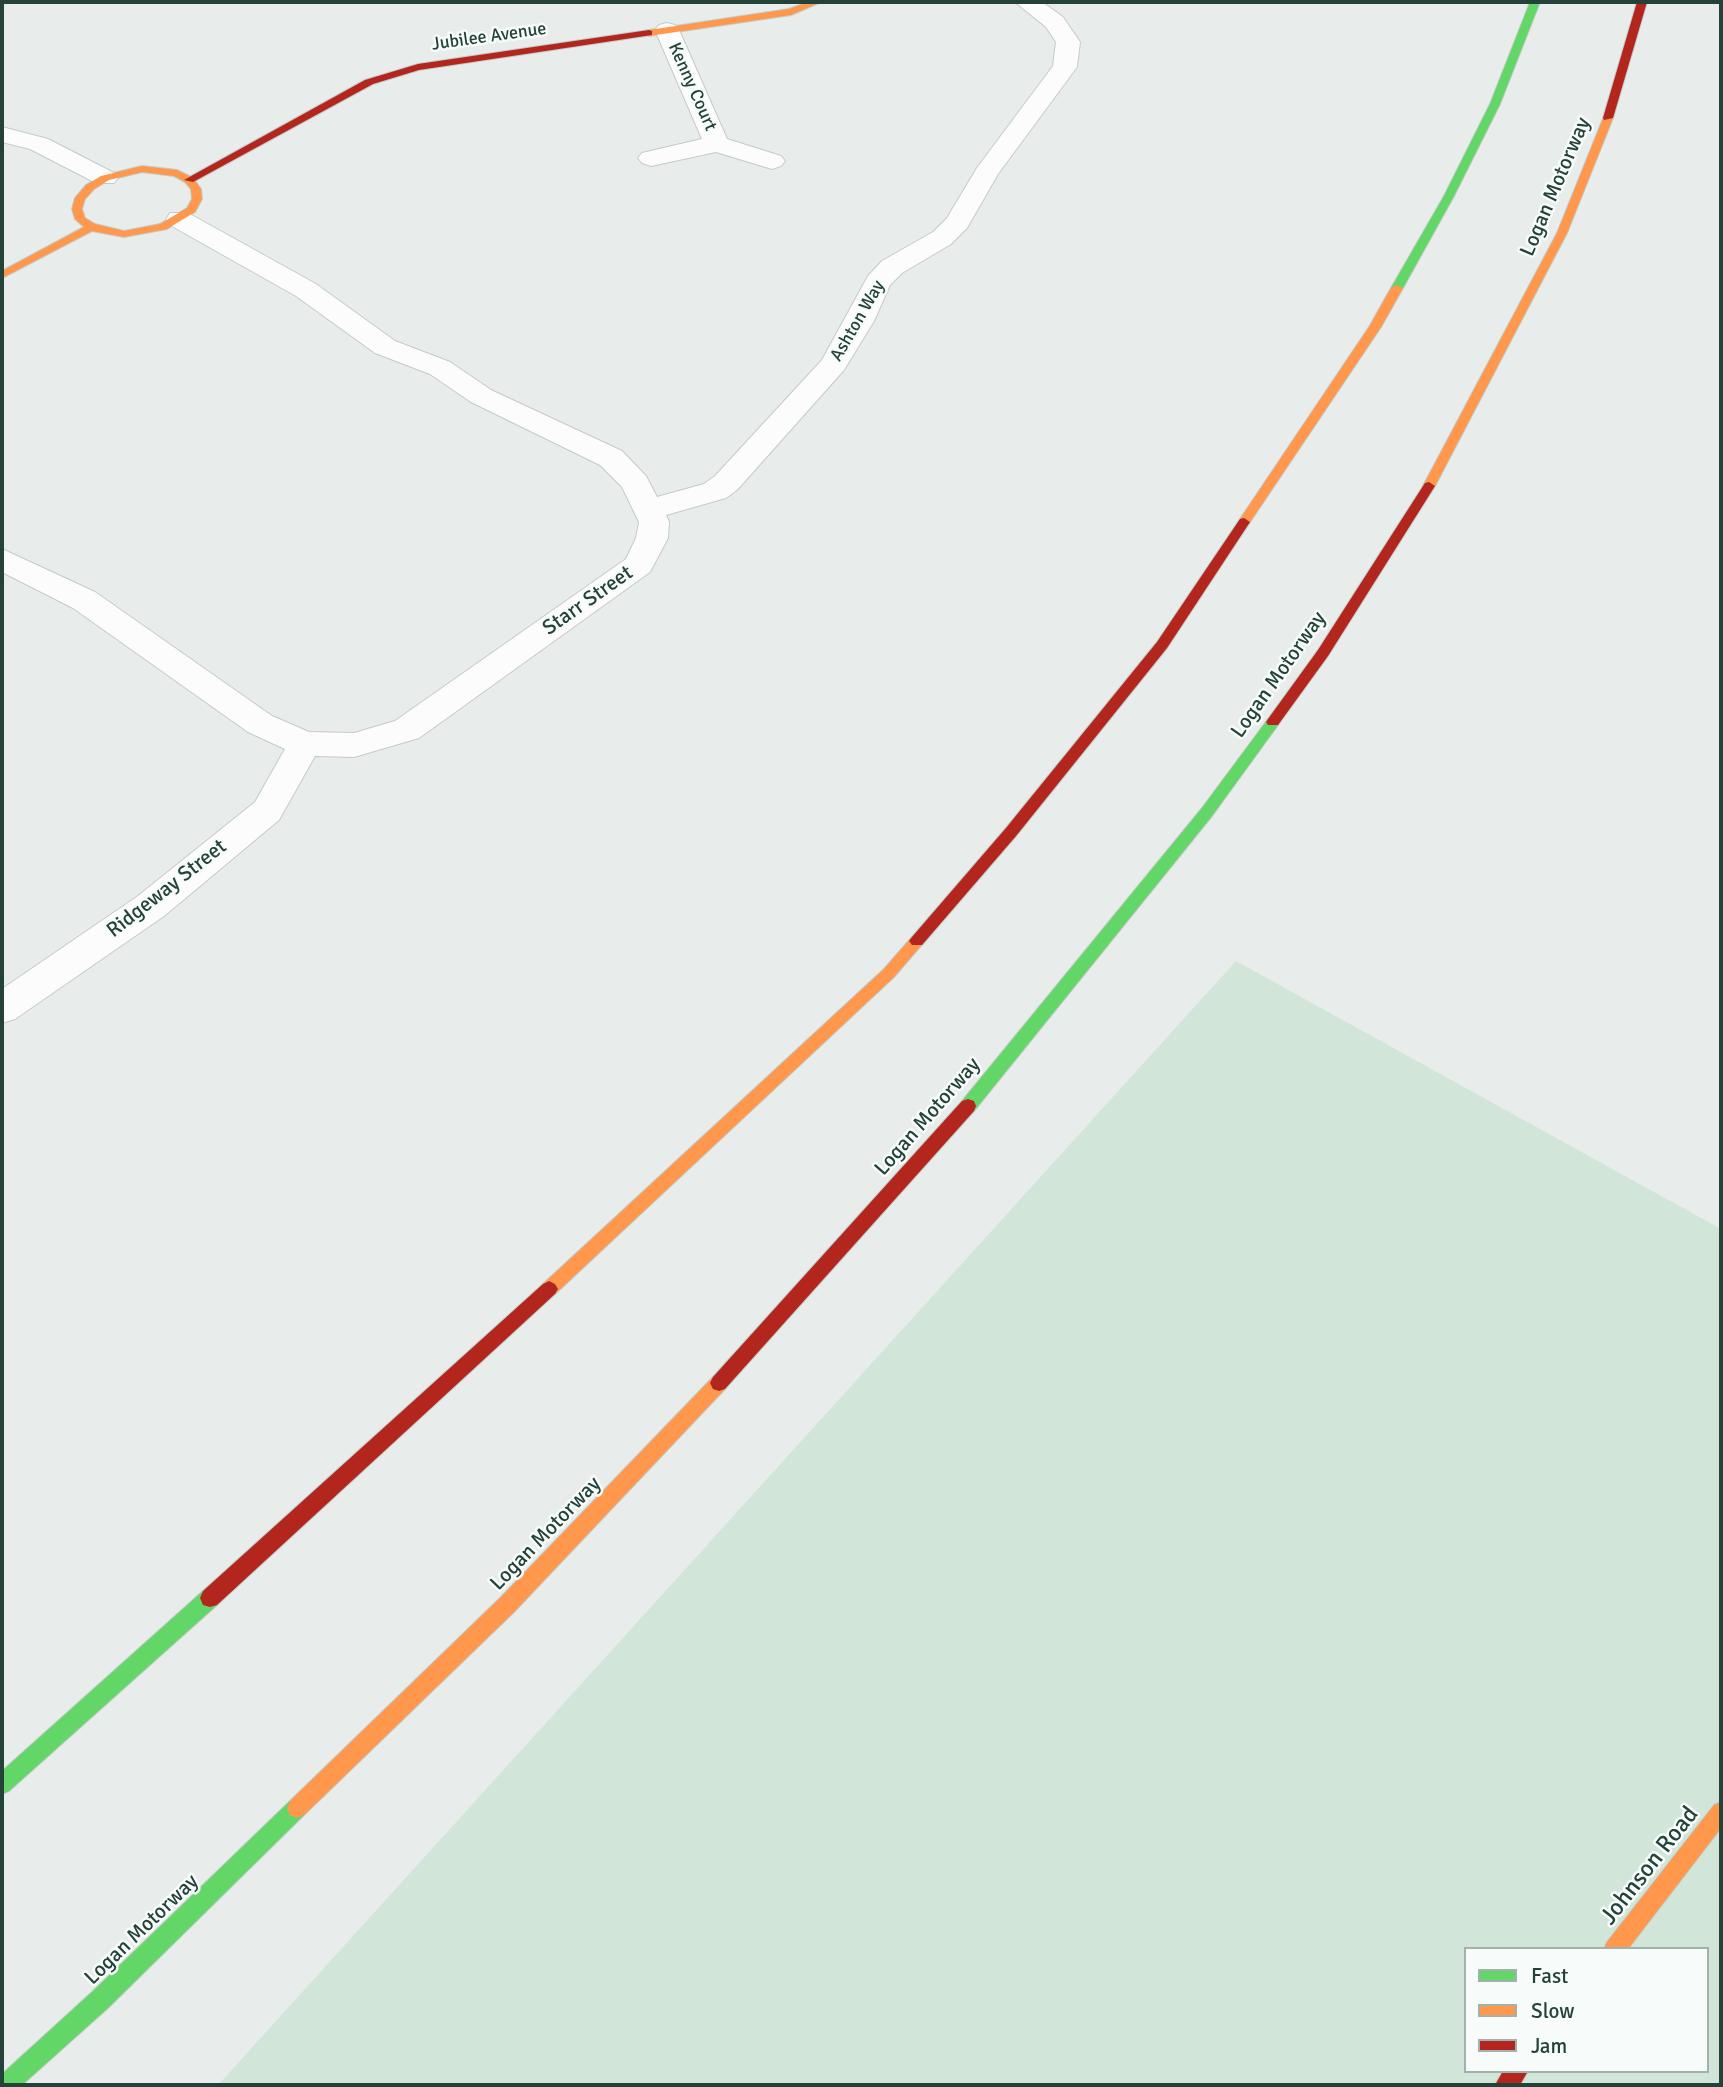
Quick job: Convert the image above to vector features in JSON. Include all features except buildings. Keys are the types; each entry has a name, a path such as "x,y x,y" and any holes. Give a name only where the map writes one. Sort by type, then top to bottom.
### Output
{"main road":[{"name":"Jubilee Avenue","path":"189,180 369,82 418,67 791,12 816,2"},
{"path":"2,1784 359,1465 889,973 1011,832 1163,645 1375,327 1449,196 1495,104 1535,2"},
{"name":"Logan Motorway","path":"6,2085 100,2000 508,1605 757,1343 956,1121 1207,812 1323,653 1408,522 1499,359 1557,244 1593,161 1618,89 1642,2"},
{"path":"142,169 177,173 197,189 197,199 179,219 144,232 124,234 91,227 80,219 76,209 85,192 105,178 142,169"},
{"path":"2,275 91,227"},
{"name":"Johnson Road","path":"1616,1947 1721,1812"}],"street":[{"name":"Ashton Way","path":"650,509 715,491 726,483 779,428 834,364 860,321 878,282 892,267 942,238 958,222 986,173 1065,67 1068,42 1055,22 1027,2"},
{"name":"Kenny Court","path":"667,30 717,144"},
{"path":"2,134 39,144 105,178"},
{"name":"Kenny Court","path":"651,158 717,144 772,161"},
{"path":"179,219 306,290 385,347 440,368 481,396 611,458 635,483 650,509"},
{"name":"Starr Street","path":"2,559 84,600 260,724 305,744 354,745 407,730 639,565 652,538 654,522 650,509"},
{"name":"Ridgeway Street","path":"2,1008 151,906 267,811 305,744"}],"green space":[{"path":"1236,961 1721,1229 1721,2085 218,2085"}],"traffic: fast":[{"path":"1397,288 1449,196 1495,104 1535,2"},
{"path":"968,1106 1207,812 1273,722"},
{"path":"2,1784 210,1598"},
{"path":"6,2085 100,2000 297,1808"}],"traffic: slow":[{"path":"649,33 791,12 816,2"},
{"path":"1429,486 1562,233 1608,118"},
{"path":"142,169 177,173 189,180 196,189 197,199 191,210 163,227 124,234 91,227 80,219 77,209 80,198 90,187 105,178 142,169"},
{"path":"2,275 91,227"},
{"path":"1244,522 1375,327 1397,288"},
{"path":"549,1289 889,973 917,941"},
{"path":"297,1808 507,1605 719,1383"},
{"path":"1616,1947 1721,1812"}],"traffic: jam":[{"path":"1608,118 1642,2"},
{"path":"189,180 369,82 418,67 649,33"},
{"path":"1273,722 1323,653 1429,486"},
{"path":"917,941 1011,832 1162,645 1244,522"},
{"path":"719,1383 968,1106"},
{"path":"210,1598 549,1289"},
{"path":"1506,2085 1515,2073"}]}
